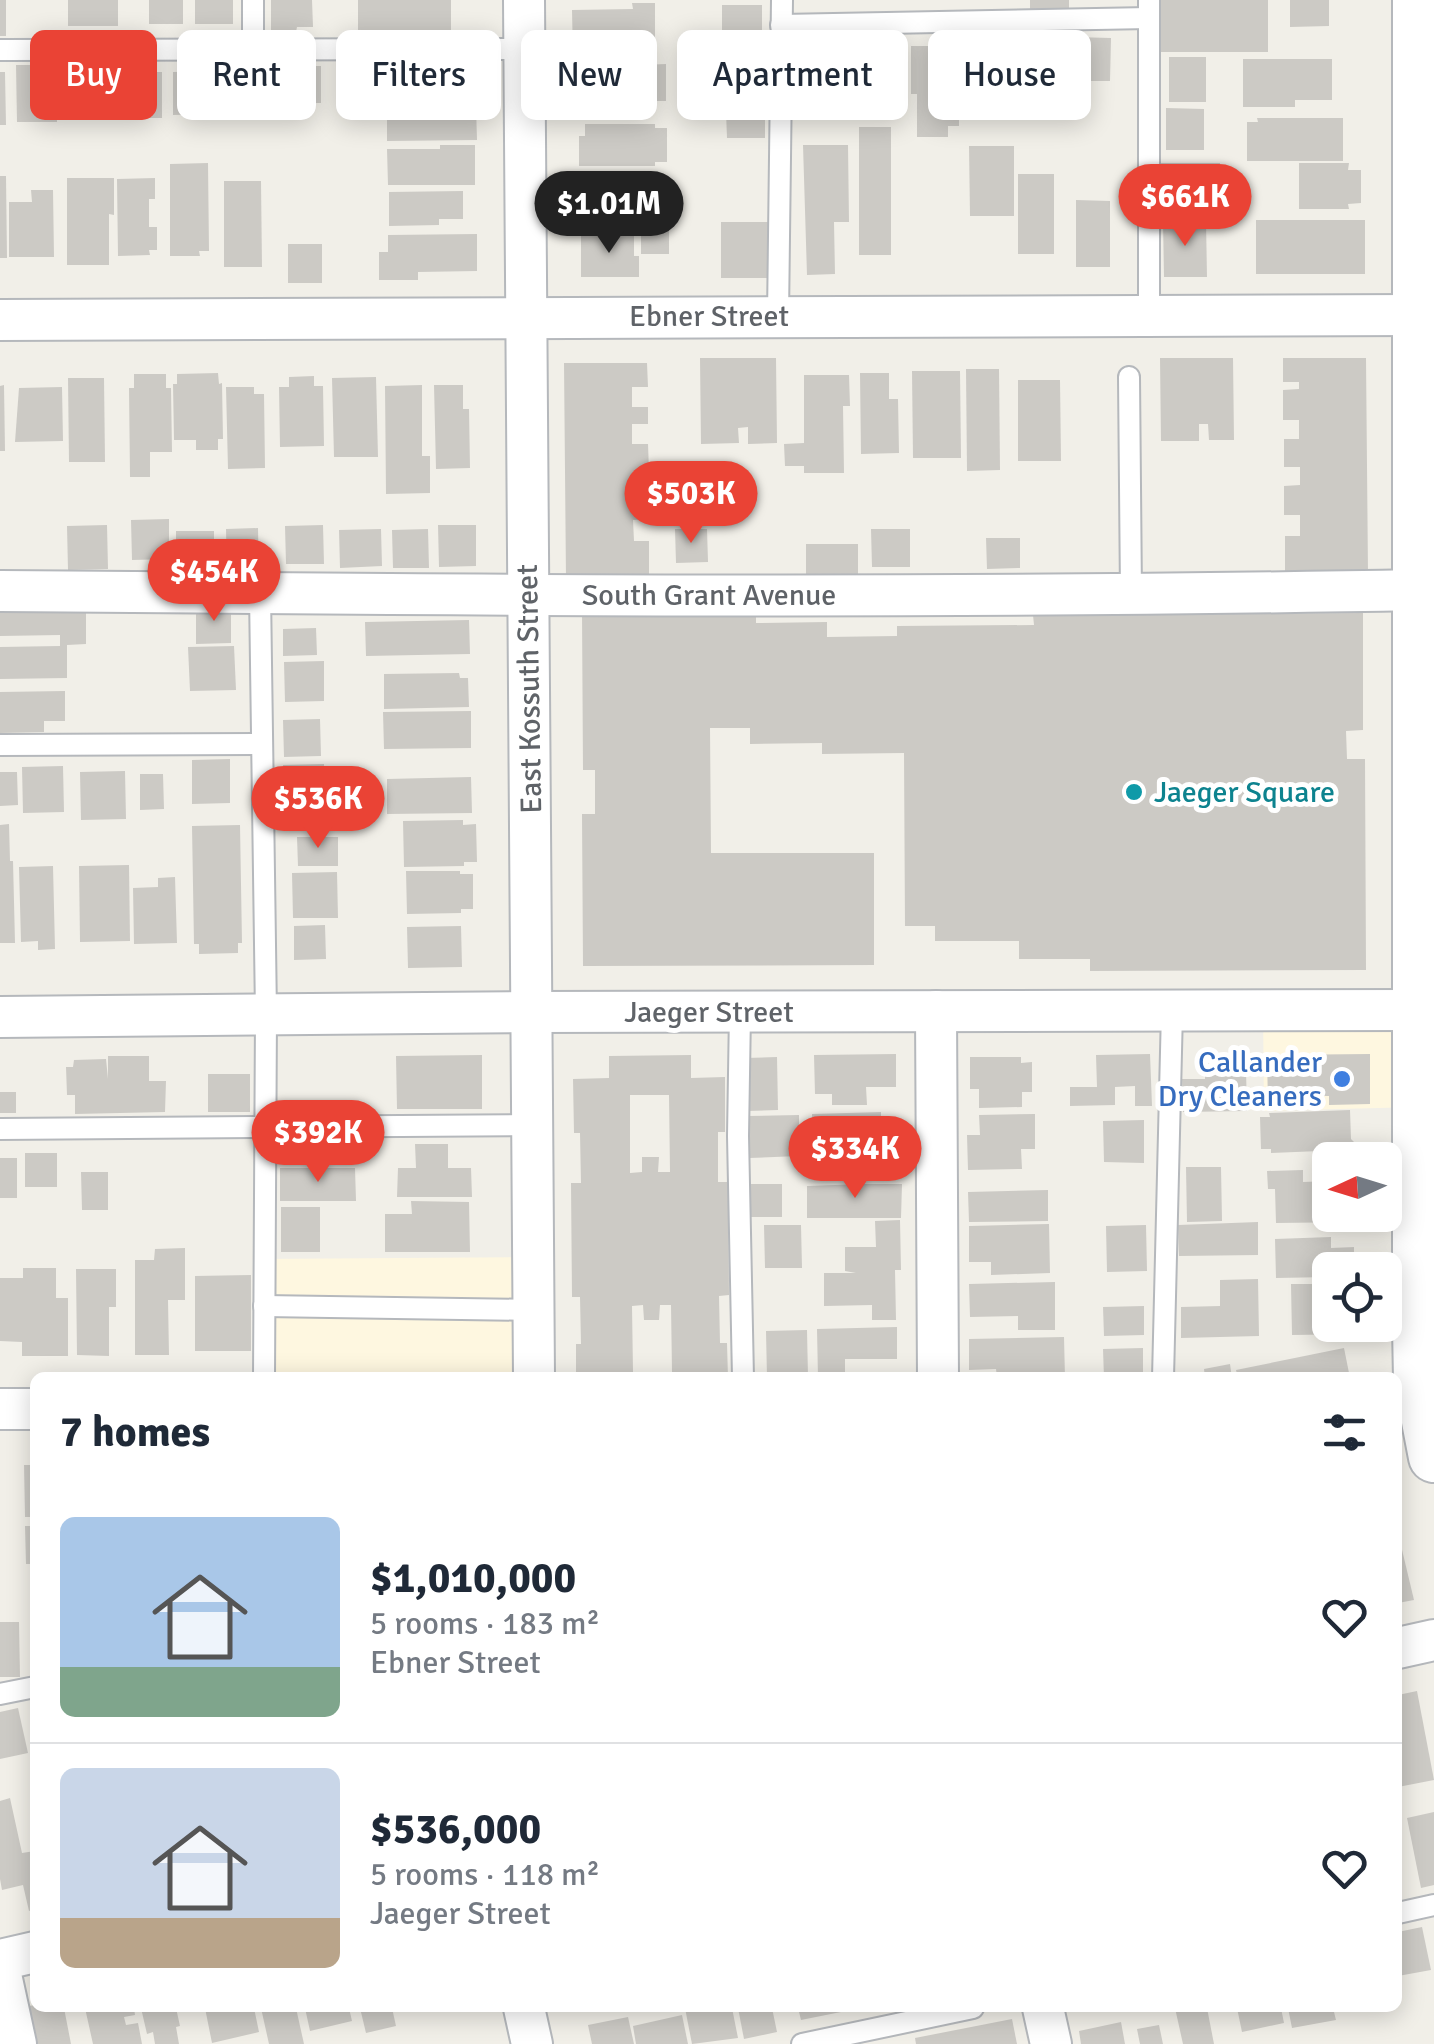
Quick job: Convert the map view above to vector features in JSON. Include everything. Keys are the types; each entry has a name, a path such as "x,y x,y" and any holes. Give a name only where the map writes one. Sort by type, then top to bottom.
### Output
{"street":[{"name":"East Kossuth Street","path":"524,0 524,30"},
{"path":"1418,0 1423,325 1418,590 1426,748 1418,1010 1426,1067 1417,1379 1434,1456"},
{"name":"East Kossuth Street","path":"525,120 534,1372"},
{"name":"Ebner Street","path":"0,320 1149,315 1423,325"},
{"name":"South Grant Avenue","path":"0,590 1132,595 1418,590"},
{"name":"Jaeger Street","path":"0,1017 1418,1010"},
{"path":"936,1011 938,1372"},
{"path":"0,1409 30,1409"},
{"path":"1402,1647 1434,1640"},
{"path":"0,1960 30,1953"},
{"path":"0,1970 16,2044"},
{"path":"525,2012 532,2044"},
{"path":"1044,2012 1051,2044"}],"lane":[{"path":"253,0 253,30"},
{"path":"778,316 782,0"},
{"path":"781,25 1149,9 1149,315"},
{"path":"316,48 521,49"},
{"path":"0,50 177,49"},
{"path":"1129,377 1132,595"},
{"path":"260,593 266,1014 264,1372"},
{"path":"0,745 262,744"},
{"path":"1164,1372 1172,1011"},
{"path":"740,1012 743,1372"},
{"path":"0,1129 533,1125"},
{"path":"264,1306 534,1310"},
{"path":"0,1694 30,1688"},
{"path":"1402,1912 1434,1905"},
{"path":"802,2044 954,2012"}],"shaded area":[{"path":"1263,1010 1417,1010 1418,1107 1264,1111"},
{"path":"527,1257 528,1372 256,1372 256,1259"}],"building":[{"path":"0,0 6,0 6,36 0,36"},
{"path":"68,0 118,0 118,26 68,26"},
{"path":"149,0 183,0 183,24 149,24"},
{"path":"195,0 233,0 233,24 195,24"},
{"path":"271,0 312,0 313,27 271,30"},
{"path":"358,0 451,0 451,30 358,30"},
{"path":"1030,0 1069,0 1069,9 1030,9"},
{"path":"1158,0 1268,0 1268,52 1159,52"},
{"path":"1290,0 1329,0 1329,26 1290,27"},
{"path":"632,3 655,3 655,30 572,30 572,10 633,9"},
{"path":"722,5 762,5 762,30 722,30"},
{"path":"1091,37 1111,38 1110,81 1091,81"},
{"path":"911,46 928,46 928,120 959,120 959,126 948,126 948,137 917,137 917,94 911,94"},
{"path":"1169,57 1206,57 1206,102 1169,102"},
{"path":"1243,59 1332,59 1332,100 1295,100 1295,107 1243,107"},
{"path":"657,64 666,64 666,101 657,101"},
{"path":"16,65 30,65 30,120 57,122 17,122"},
{"path":"316,66 321,66 321,103 316,103"},
{"path":"0,72 5,72 6,125 0,125"},
{"path":"157,72 162,72 162,118 157,118"},
{"path":"173,72 177,72 177,115 173,115"},
{"path":"1166,108 1204,109 1204,150 1166,150"},
{"path":"1257,118 1343,118 1343,161 1247,161 1247,122 1258,122"},
{"path":"387,120 476,120 477,140 387,141"},
{"path":"726,120 765,120 765,138 727,138"},
{"path":"585,124 655,124 655,128 667,128 667,162 655,162 655,166 579,166 579,136 585,136"},
{"path":"859,127 891,127 891,255 859,255"},
{"path":"440,145 475,145 475,185 388,185 387,149 440,149"},
{"path":"803,145 848,145 849,222 834,222 835,274 807,275"},
{"path":"969,146 1014,146 1014,216 970,216"},
{"path":"208,163 209,251 199,251 200,256 170,256 170,164"},
{"path":"1157,163 1220,163 1220,216 1157,216"},
{"path":"1299,163 1349,163 1348,170 1361,170 1361,203 1348,204 1349,209 1299,209"},
{"path":"572,171 646,171 645,199 632,199 632,218 572,218"},
{"path":"1018,174 1054,174 1054,254 1018,254"},
{"path":"0,176 6,176 7,258 0,258"},
{"path":"67,178 114,178 109,265 67,265"},
{"path":"155,178 155,199 149,199 149,227 157,227 157,250 149,250 150,255 118,256 117,179"},
{"path":"224,181 261,181 262,267 224,267"},
{"path":"31,190 53,190 54,257 9,257 9,202 32,202"},
{"path":"463,191 463,219 439,219 439,225 389,226 389,192"},
{"path":"1076,200 1110,201 1110,267 1076,267"},
{"path":"1256,220 1365,220 1365,274 1256,274"},
{"path":"641,221 669,221 669,254 641,254"},
{"path":"1163,221 1206,221 1207,277 1164,277"},
{"path":"721,222 771,222 771,278 721,278"},
{"path":"581,233 634,234 639,277 581,277"},
{"path":"477,234 477,271 418,272 418,280 379,280 379,252 388,252 388,235"},
{"path":"288,244 322,244 322,283 288,283"},
{"path":"700,358 776,358 777,443 748,444 748,427 738,428 739,443 701,444"},
{"path":"1160,358 1233,358 1234,440 1209,440 1208,424 1199,424 1199,441 1161,441"},
{"path":"1283,358 1366,358 1368,573 1285,574 1285,536 1300,536 1300,515 1284,515 1284,486 1300,485 1300,467 1284,467 1284,439 1299,439 1299,420 1283,420 1283,390 1299,389 1299,382 1283,382"},
{"path":"564,363 647,363 648,387 632,387 632,407 648,407 648,424 632,424 632,444 648,444 649,471 633,471 633,490 649,490 649,519 633,520 634,541 649,541 649,579 566,579"},
{"path":"966,369 999,369 1000,470 967,471"},
{"path":"912,371 960,371 961,458 913,458"},
{"path":"218,373 219,384 222,383 223,439 218,439 218,450 196,450 196,440 174,440 173,384 177,384 177,374"},
{"path":"860,373 889,373 889,399 898,399 899,453 861,454"},
{"path":"134,374 166,374 166,388 171,388 172,452 150,452 150,477 130,477 129,388 134,388"},
{"path":"804,375 849,375 850,406 843,406 844,473 804,473 804,466 785,466 784,444 804,443"},
{"path":"314,376 314,386 323,386 324,446 280,447 279,387 289,387 289,377"},
{"path":"376,377 378,457 334,457 332,378"},
{"path":"68,378 104,378 105,462 69,462"},
{"path":"1018,380 1060,380 1061,461 1018,461"},
{"path":"4,385 5,451 0,451 0,386"},
{"path":"422,385 422,456 430,456 430,493 386,494 385,386"},
{"path":"434,385 463,385 463,409 469,409 470,468 436,469"},
{"path":"62,387 63,441 15,442 19,388"},
{"path":"226,387 254,387 254,394 264,394 265,468 228,469"},
{"path":"169,519 169,559 132,560 131,520"},
{"path":"107,525 108,569 68,570 67,526"},
{"path":"323,525 324,564 286,564 285,526"},
{"path":"438,525 476,525 476,566 439,567"},
{"path":"258,528 259,574 227,574 226,529"},
{"path":"381,529 382,566 340,568 339,530"},
{"path":"428,529 429,568 393,568 392,530"},
{"path":"675,529 707,529 708,562 676,563"},
{"path":"871,529 910,529 910,567 872,567"},
{"path":"176,531 214,531 214,570 176,570"},
{"path":"986,538 1020,538 1020,568 987,569"},
{"path":"806,544 858,544 858,574 806,574"},
{"path":"231,603 231,643 196,644 196,604"},
{"path":"86,605 86,644 67,645 67,678 0,679 0,647 60,646 60,635 0,636 0,607"},
{"name":"Jaeger Square","path":"756,611 756,623 827,622 827,637 897,636 897,626 1034,625 1033,615 1363,613 1363,730 1346,731 1347,759 1365,759 1366,970 1090,971 1090,959 1019,959 1019,941 935,941 935,926 905,926 904,753 822,754 822,743 750,744 750,728 710,728 711,853 874,853 874,965 583,966 582,814 595,814 595,770 583,770 582,612"},
{"path":"469,620 470,654 366,656 365,622"},
{"path":"316,628 317,655 283,656 283,629"},
{"path":"234,646 236,690 190,691 188,647"},
{"path":"324,661 324,701 285,702 284,662"},
{"path":"459,673 460,678 468,678 469,707 384,709 384,674"},
{"path":"65,691 65,721 44,721 44,732 0,733 0,692"},
{"path":"471,711 471,748 384,749 383,712"},
{"path":"320,719 321,756 284,757 283,720"},
{"path":"230,759 230,803 192,804 192,760"},
{"path":"324,764 325,805 284,805 283,765"},
{"path":"63,766 64,812 23,813 22,767"},
{"path":"125,771 126,819 81,820 80,772"},
{"path":"0,772 17,772 18,805 0,806"},
{"path":"140,774 163,774 164,809 140,810"},
{"path":"471,777 472,813 387,814 387,779"},
{"path":"463,820 463,825 476,824 477,862 464,862 464,866 404,867 403,821"},
{"path":"9,824 15,943 0,943 0,825"},
{"path":"240,825 242,943 238,943 238,953 199,954 199,944 194,944 192,826"},
{"path":"297,837 338,837 338,866 298,866"},
{"path":"129,865 130,941 80,942 79,866"},
{"path":"53,866 55,949 38,950 38,941 21,942 19,867"},
{"path":"406,871 473,874 473,909 461,909 461,913 407,914"},
{"path":"337,872 338,918 293,918 292,873"},
{"path":"175,877 177,943 134,944 133,888 158,887 158,878"},
{"path":"325,925 326,959 294,960 294,926"},
{"path":"461,926 462,967 408,968 407,927"},
{"path":"896,1054 896,1087 866,1087 867,1105 832,1105 832,1094 815,1094 814,1055"},
{"path":"1150,1054 1152,1106 1135,1106 1135,1086 1115,1087 1115,1105 1070,1106 1070,1087 1097,1087 1096,1055"},
{"path":"1370,1054 1370,1104 1329,1105 1329,1096 1308,1096 1308,1105 1268,1106 1267,1055"},
{"path":"482,1055 482,1109 397,1109 396,1056"},
{"path":"691,1055 691,1078 725,1077 725,1132 718,1132 718,1182 728,1182 729,1295 719,1296 720,1343 727,1343 728,1372 672,1372 671,1305 660,1305 659,1320 644,1320 643,1305 632,1306 633,1372 576,1372 576,1344 581,1344 580,1297 572,1297 571,1183 581,1183 580,1133 574,1133 573,1079 609,1078 609,1056","holes":["630,1095 669,1095 670,1172 658,1172 659,1157 642,1157 642,1172 630,1173"]},
{"path":"108,1056 149,1056 149,1081 166,1081 165,1112 75,1114 75,1095 67,1095 66,1067 73,1067 74,1060 106,1059 108,1079"},
{"path":"777,1057 778,1110 747,1111 745,1058"},
{"path":"970,1057 1021,1057 1021,1063 1032,1062 1032,1092 1022,1092 1022,1107 979,1108 979,1089 970,1089"},
{"path":"1205,1070 1246,1070 1247,1111 1183,1112 1182,1079 1205,1079"},
{"path":"208,1074 250,1074 250,1112 208,1112"},
{"path":"0,1092 16,1092 16,1113 0,1113"},
{"path":"1350,1110 1354,1142 1312,1142 1312,1151 1271,1153 1271,1149 1261,1149 1260,1117 1270,1117 1269,1113"},
{"path":"881,1112 881,1134 892,1134 893,1162 835,1163 835,1155 813,1155 812,1114"},
{"path":"1035,1114 1035,1149 1021,1149 1022,1169 968,1170 967,1135 980,1135 979,1115"},
{"path":"799,1115 799,1156 749,1158 748,1116"},
{"path":"1144,1120 1144,1163 1104,1162 1103,1121"},
{"path":"415,1144 448,1144 448,1168 471,1168 472,1197 397,1197 398,1168 416,1168"},
{"path":"25,1153 57,1153 57,1187 25,1187"},
{"path":"0,1158 17,1158 17,1198 0,1198"},
{"path":"1186,1167 1221,1167 1222,1221 1187,1222"},
{"path":"280,1168 355,1168 356,1201 280,1201"},
{"path":"1303,1170 1303,1182 1312,1182 1312,1223 1276,1223 1275,1189 1268,1189 1267,1171"},
{"path":"81,1172 108,1172 108,1210 82,1210"},
{"path":"750,1184 782,1184 782,1217 750,1217"},
{"path":"902,1184 901,1218 807,1218 807,1186"},
{"path":"1048,1190 1048,1221 969,1222 968,1192"},
{"path":"411,1201 469,1202 470,1252 385,1252 385,1214 412,1214"},
{"path":"281,1207 320,1207 320,1252 281,1252"},
{"path":"900,1220 896,1320 872,1320 872,1305 824,1306 824,1273 856,1273 845,1271 845,1247 876,1247 875,1221"},
{"path":"1258,1222 1258,1255 1179,1256 1178,1225"},
{"path":"1049,1224 1050,1273 991,1275 991,1262 969,1262 969,1226"},
{"path":"764,1225 801,1225 802,1268 765,1268"},
{"path":"1146,1225 1147,1271 1107,1272 1106,1226"},
{"path":"1331,1237 1331,1248 1354,1247 1354,1252 1312,1252 1312,1277 1276,1278 1275,1239"},
{"path":"185,1248 185,1300 168,1300 169,1355 135,1355 135,1260 154,1260 155,1249"},
{"path":"23,1268 56,1268 56,1298 68,1298 68,1356 22,1356 22,1342 0,1341 0,1278 23,1278"},
{"path":"76,1269 116,1269 116,1307 109,1307 109,1356 77,1355"},
{"path":"251,1275 251,1351 195,1351 195,1276"},
{"path":"1258,1279 1259,1336 1181,1338 1181,1307 1220,1306 1220,1280"},
{"path":"1055,1282 1055,1330 1018,1330 1018,1316 970,1317 969,1284"},
{"path":"1291,1284 1312,1284 1312,1335 1292,1335"},
{"path":"1144,1306 1144,1335 1104,1336 1103,1307"},
{"path":"897,1327 897,1359 845,1359 845,1372 818,1372 817,1329"},
{"path":"807,1330 808,1372 767,1372 766,1331"},
{"path":"1064,1337 1065,1372 969,1370 969,1339"},
{"path":"1143,1348 1143,1372 1104,1372 1103,1349"},
{"path":"1344,1348 1349,1372 1236,1372"},
{"path":"1230,1364 1231,1372 1204,1372"},
{"path":"24,1465 30,1465 30,1517 25,1517"},
{"path":"25,1526 30,1526 30,1564 26,1564"},
{"path":"1402,1550 1414,1600 1402,1602"},
{"path":"0,1622 19,1622 20,1677 0,1677"},
{"path":"1417,1691 1434,1780 1402,1786 1402,1694"},
{"path":"18,1708 28,1753 0,1759 0,1712"},
{"path":"10,1798 22,1853 30,1852 29,1911 23,1885 2,1890 0,1801"},
{"path":"1434,1812 1434,1885 1421,1888 1407,1818"},
{"path":"1422,1927 1431,1970 1402,1975 1402,1931"},
{"path":"30,2012 65,2012 71,2044 38,2044"},
{"path":"86,2012 135,2012 124,2017 126,2025 138,2023 142,2044 93,2044"},
{"path":"142,2012 177,2012 179,2044 155,2044 153,2032 147,2034"},
{"path":"206,2012 255,2012 259,2032 212,2043"},
{"path":"262,2012 297,2012 304,2044 269,2044"},
{"path":"306,2012 350,2012 352,2021 310,2031"},
{"path":"361,2012 393,2012 396,2026 366,2033"},
{"path":"686,2012 733,2012 738,2038 692,2044"},
{"path":"739,2012 773,2012 777,2032 744,2039"},
{"path":"799,2012 841,2012 801,2020"},
{"path":"1176,2012 1208,2012 1214,2044 1183,2044"},
{"path":"1238,2012 1282,2012 1284,2023 1242,2032"},
{"path":"1289,2012 1334,2012 1336,2020 1292,2028"},
{"path":"682,2015 688,2044 636,2044 633,2026"},
{"path":"628,2017 634,2044 592,2044 588,2025"},
{"path":"1012,2019 1017,2044 916,2044 915,2038"},
{"path":"1121,2022 1125,2044 1081,2044 1079,2031"},
{"path":"1159,2025 1163,2044 1140,2044 1137,2029"}],"place":[{"name":"Jaeger Square","path":"1134,792"},
{"name":"Callander Dry Cleaners","path":"1342,1079"}]}
